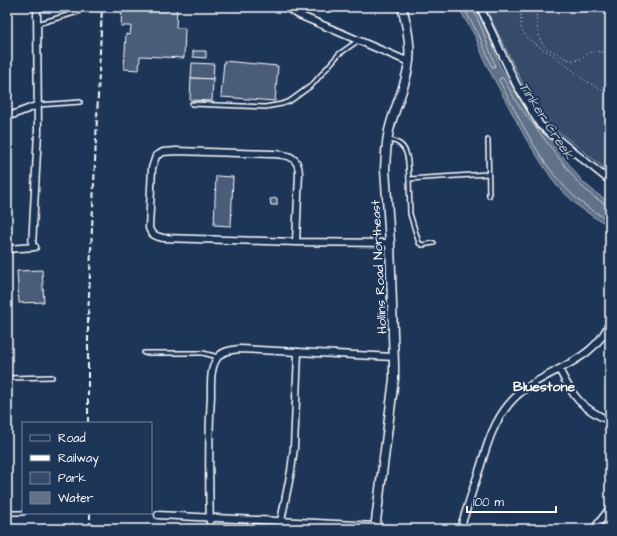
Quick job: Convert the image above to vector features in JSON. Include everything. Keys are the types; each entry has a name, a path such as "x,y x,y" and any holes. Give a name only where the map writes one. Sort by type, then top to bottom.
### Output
{"main road":[{"name":"Hollins Road Northeast","path":"375,527 394,379 390,243 385,169 387,140 390,124 405,80 409,62 409,38 402,7"}],"street":[{"path":"7,249 33,247 38,140 37,7"},
{"path":"285,7 299,15 409,62"},
{"path":"480,7 516,84 540,125 610,181"},
{"path":"7,117 38,105"},
{"path":"296,242 299,173 298,165 295,160 287,156 270,154 184,152 159,153 154,160 150,206 150,231 156,236 163,238 296,242 390,243"},
{"path":"460,529 491,435 502,413 521,391 559,369 575,362 594,347 603,335 610,321"},
{"path":"210,529 208,458 210,411 213,367 218,357 227,351 232,350 394,356"},
{"path":"281,521 294,448 298,352"},
{"path":"559,369 579,401 593,412 610,421"},
{"path":"594,529 610,508"},
{"path":"158,515 375,527"}],"lane":[{"path":"37,24 78,12"},
{"path":"192,104 265,107 290,101 312,85 340,54 359,40"},
{"path":"38,105 80,102"},
{"path":"387,140 399,143 405,149 408,160 410,214 419,243 422,245 434,243"},
{"path":"488,140 488,174 490,196"},
{"path":"409,179 488,174"},
{"path":"144,353 203,353 218,357"},
{"path":"7,378 52,378"},
{"path":"7,513 22,513"}],"path":[{"path":"521,7 522,28 527,38 555,56 587,82 610,95"},
{"path":"536,7 536,17 543,45 551,52 565,59 574,60 581,59 592,52 610,53"}],"green space":[{"path":"485,7 610,7 610,173 545,122 534,107"}],"water":[{"path":"458,7 475,7 486,27 500,66 522,103 582,181 610,202 610,225 595,218 578,206 556,185 526,139 486,64 475,36"}],"building":[{"path":"122,7 177,7 176,28 185,28 184,58 140,56 139,70 124,69 126,34 130,35 131,26 121,26"},
{"path":"193,51 206,51 206,58 193,57"},
{"path":"224,61 278,66 275,101 221,97"},
{"path":"192,63 214,64 213,79 191,78"},
{"path":"191,78 213,79 212,101 190,100"},
{"path":"216,176 233,177 231,226 214,225"},
{"path":"277,198 277,205 271,205 270,199"},
{"path":"42,270 44,302 19,303 17,271"}],"railway":[{"path":"88,422 88,317 102,7"},
{"path":"90,514 90,529"}],"district":[{"name":"Bluestone","path":"544,387"}],"water label":[{"name":"Tinker Creek","path":"546,121"}]}
